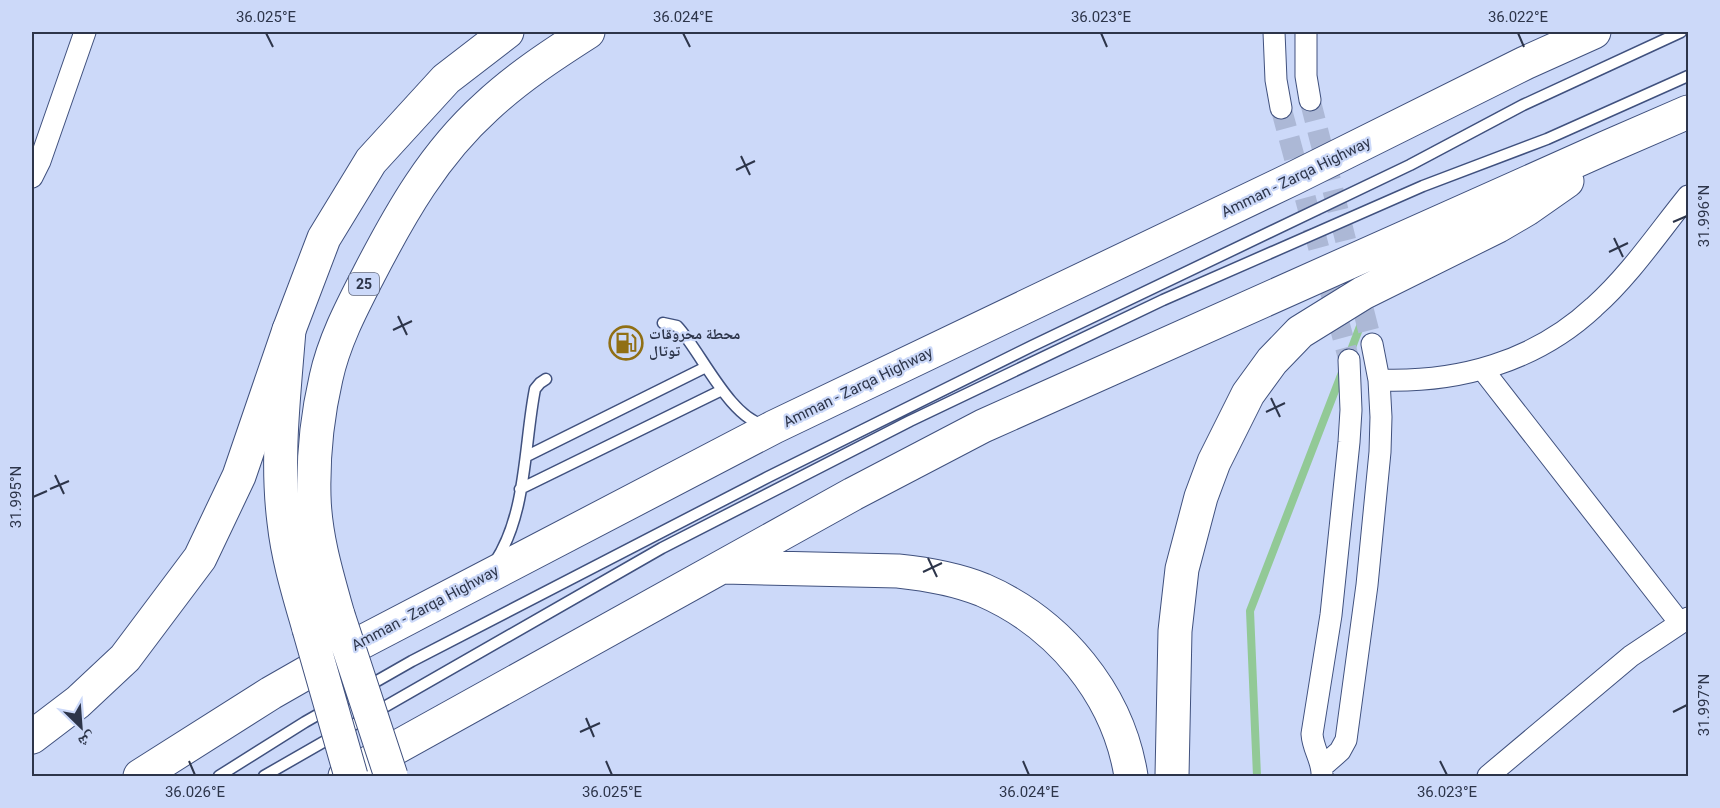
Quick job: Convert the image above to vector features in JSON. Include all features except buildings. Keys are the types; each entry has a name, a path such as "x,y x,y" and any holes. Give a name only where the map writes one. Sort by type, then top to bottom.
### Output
{"main road":[{"path":"32,737 78,702 125,658 200,558 239,476 289,330 324,238 371,161 446,79 507,32"},
{"name":"25","path":"391,777 338,615 322,557 314,497 314,477 315,436 326,376 346,319 404,208 440,155 484,108 525,73 588,32"},
{"name":"Amman - Zarqa Highway","path":"140,777 311,670 774,427 1302,174 1525,63 1594,32"},
{"path":"345,777 853,494 983,426 1689,112"},
{"path":"1172,777 1175,631 1182,569 1201,497 1214,462 1248,394 1272,361 1300,332 1363,292 1498,226 1527,209 1580,171 1605,148"},
{"path":"289,330 281,438 284,522 293,574 351,777"},
{"path":"724,567 898,571 927,574 982,590 1008,603 1055,636 1076,658 1094,683 1121,737 1131,777"}],"street":[{"path":"32,177 40,161 85,32"},
{"path":"1274,32 1276,80 1281,108"},
{"path":"1306,32 1306,76 1310,100"},
{"path":"1379,380 1431,380 1483,370 1515,358 1553,339 1612,290 1689,196"},
{"path":"1349,360 1351,410 1349,442 1331,615 1312,734 1323,771 1340,752 1346,740 1367,585 1380,452 1381,417 1379,380 1372,344"},
{"path":"1483,370 1684,621 1631,656 1488,777"}],"lane":[{"path":"219,777 305,722 412,661 758,482 1032,346 1410,165 1523,105 1681,32"},
{"path":"264,777 662,548 910,421 1174,295 1423,186 1547,139 1689,76"},
{"path":"663,323 671,323 682,331 722,390 749,418 760,424 774,427"},
{"path":"527,456 706,367"},
{"path":"484,578 507,543 515,518 527,456 535,389 546,378"},
{"path":"520,489 722,390"}],"waterway":[{"path":"1348,358 1370,300"},
{"path":"1257,776 1250,611 1343,370"}],"tunnel":[{"path":"1310,100 1372,344"},
{"path":"1281,108 1349,360"}],"place":[{"name":"محطة محروقات توتال","path":"626,343"}]}
